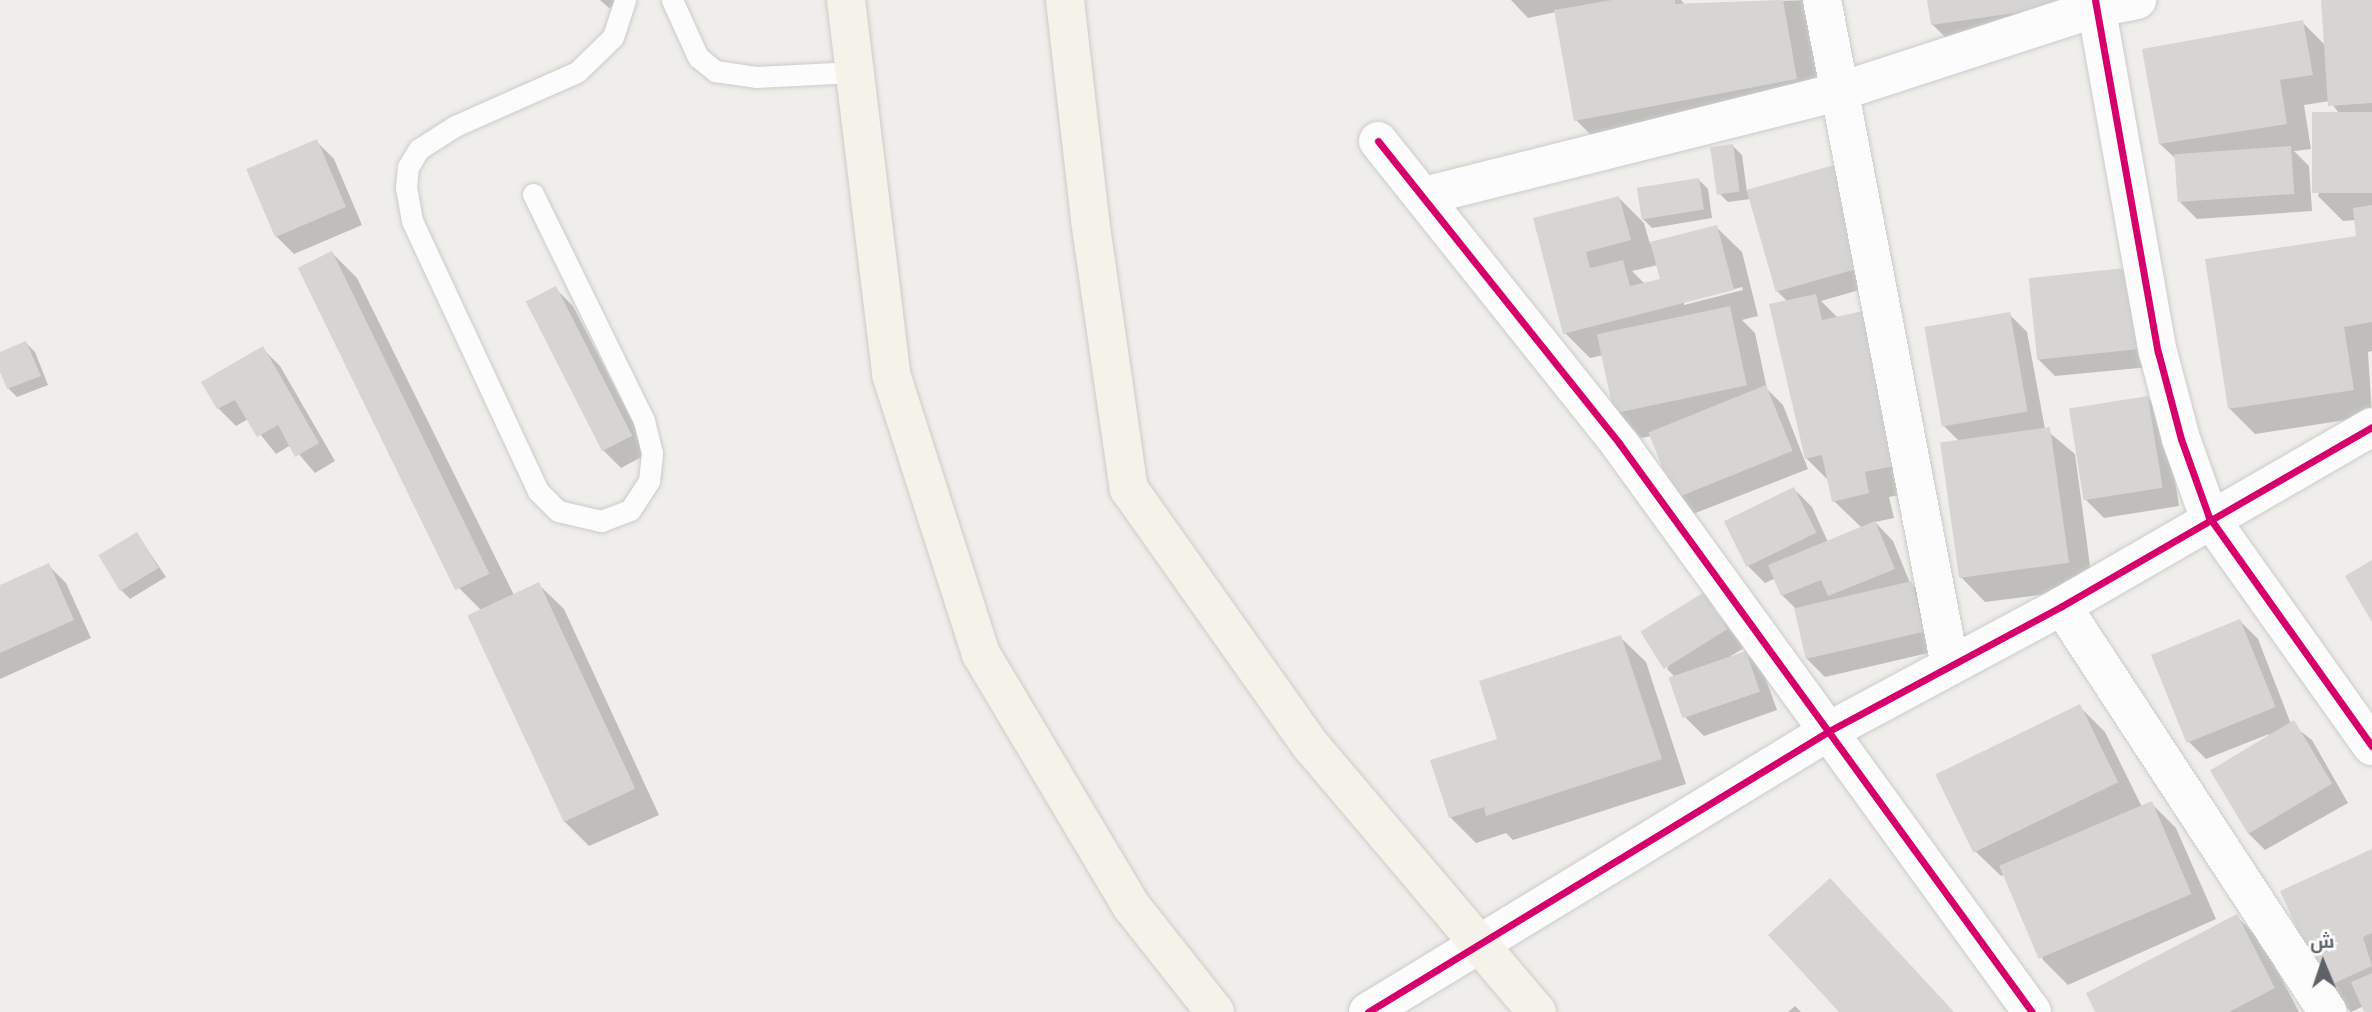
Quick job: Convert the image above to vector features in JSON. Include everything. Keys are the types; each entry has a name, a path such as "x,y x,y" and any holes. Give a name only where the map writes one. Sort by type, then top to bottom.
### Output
{"main road":[{"path":"846,0 891,374 981,654 1132,907 1215,1012"},
{"path":"1065,0 1090,220 1129,489 1312,747 1537,1012"}],"street":[{"path":"1822,0 1950,666"},
{"path":"1424,197 1838,92 2096,4 2137,0"},
{"path":"2096,4 2158,352 2181,439 2208,517 2372,746"},
{"path":"1378,141 1619,443 2032,1012"},
{"path":"1368,1012 1477,943 1829,731 2062,606 2208,517 2372,426"},
{"path":"2062,606 2328,1012"}],"lane":[{"path":"533,194 644,421 652,453 649,481 630,510 601,521 558,511 538,491 412,221 406,188 408,167 419,149 455,126 577,72 612,37 625,0"},
{"path":"672,0 698,57 715,71 757,77 855,72"}],"building":[{"path":"1612,0 1675,0 1675,4 1783,0 1797,79 1574,121 1554,10"},
{"path":"1927,0 2070,0 2070,5 1931,25"},
{"path":"2321,0 2372,0 2372,103 2328,106"},
{"path":"2303,20 2313,75 2280,80 2287,124 2159,144 2142,49"},
{"path":"2312,112 2372,112 2372,193 2312,193"},
{"path":"317,139 346,207 275,237 246,169"},
{"path":"1733,144 1740,192 1717,195 1710,147"},
{"path":"2291,146 2294,194 2178,202 2174,154"},
{"path":"1834,165 1863,267 1776,292 1747,190"},
{"path":"1699,178 1704,210 1642,219 1637,188"},
{"path":"1619,196 1631,240 1586,252 1590,268 1623,260 1630,286 1660,279 1650,242 1717,225 1734,290 1563,334 1533,218"},
{"path":"2372,205 2372,322 2344,327 2354,390 2228,409 2205,259 2356,236 2353,208"},
{"path":"332,251 489,574 455,590 298,268"},
{"path":"2135,267 2144,349 2037,360 2029,278"},
{"path":"556,286 632,436 602,451 526,301"},
{"path":"1816,294 1822,320 1863,311 1899,465 1865,472 1869,493 1832,502 1822,455 1805,459 1769,304"},
{"path":"1730,306 1747,385 1614,414 1597,334"},
{"path":"2010,312 2028,411 1942,427 1924,327"},
{"path":"26,341 41,376 7,389 0,372 0,352"},
{"path":"263,346 319,443 295,457 278,425 257,437 235,400 217,409 201,382"},
{"path":"1766,385 1793,451 1675,498 1648,433"},
{"path":"2148,396 2163,488 2084,500 2069,409"},
{"path":"2050,427 2069,563 1959,578 1940,442"},
{"path":"1794,487 1816,533 1746,567 1724,521"},
{"path":"1875,521 1895,569 1828,596 1821,580 1781,596 1768,565"},
{"path":"137,532 159,568 120,591 98,555"},
{"path":"2372,560 2372,622 2345,576"},
{"path":"49,563 74,620 0,653 0,585"},
{"path":"1912,581 1924,632 1806,659 1794,608"},
{"path":"539,582 635,789 564,822 467,615"},
{"path":"1704,592 1727,629 1664,669 1640,632"},
{"path":"2240,619 2276,707 2187,743 2151,655"},
{"path":"1621,635 1662,759 1486,816 1484,807 1449,818 1430,760 1497,739 1479,681"},
{"path":"1746,651 1760,692 1682,718 1668,678"},
{"path":"2080,704 2118,782 1973,853 1935,775"},
{"path":"2294,720 2332,783 2248,834 2210,770"},
{"path":"2152,801 2191,894 2039,959 1999,866"},
{"path":"2372,849 2372,933 2363,937 2372,966 2324,988 2280,891"},
{"path":"1830,878 1954,1012 1839,1012 1768,935"},
{"path":"2237,914 2275,988 2229,1012 2095,1012 2086,993"},
{"path":"2372,973 2372,1012 2364,1012 2351,982"}],"cycle path":[{"path":"2095,0 2158,352 2181,439 2209,517 2372,746"},
{"path":"1378,141 1619,443 2032,1012"},
{"path":"1368,1012 1829,731 2062,606 2372,427"}]}
